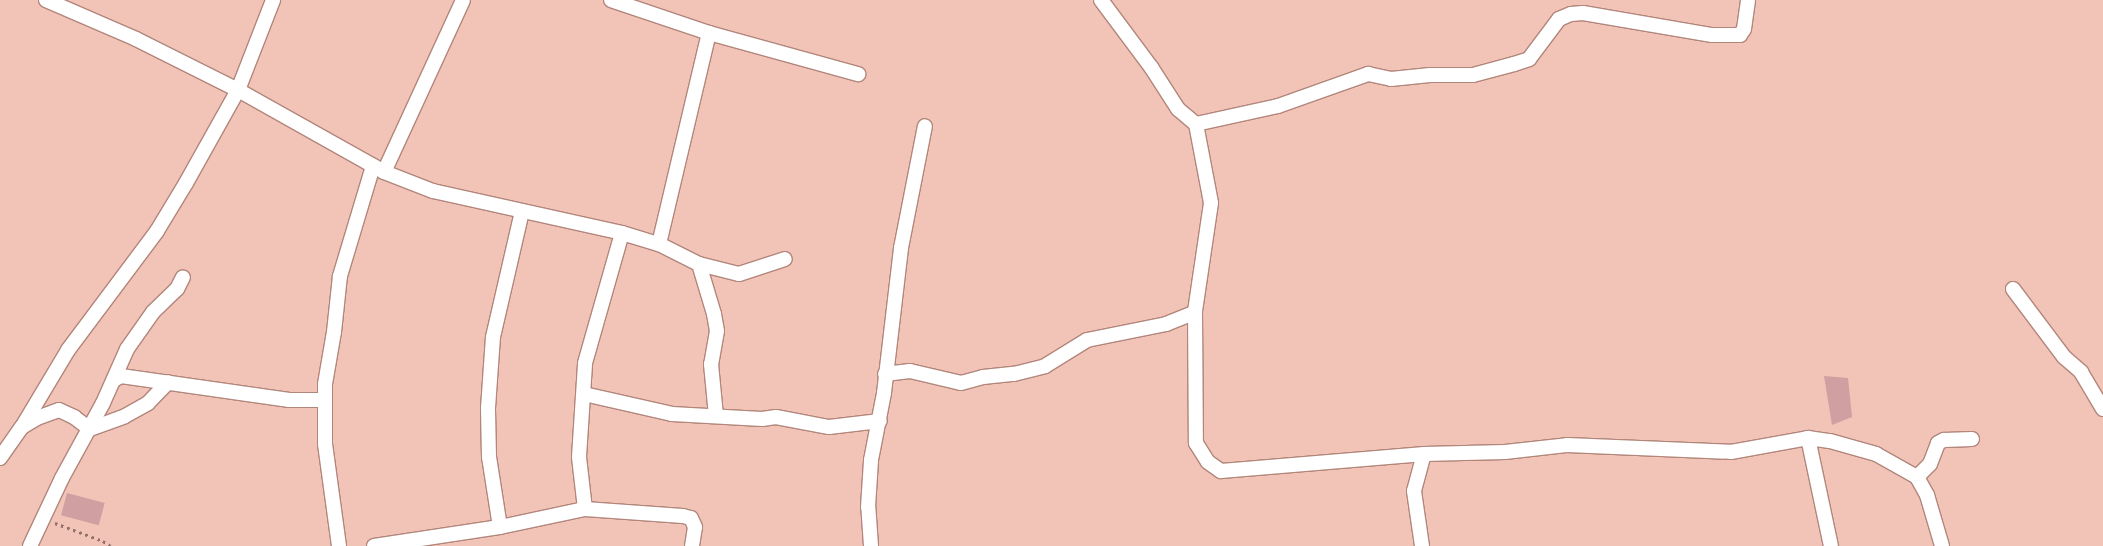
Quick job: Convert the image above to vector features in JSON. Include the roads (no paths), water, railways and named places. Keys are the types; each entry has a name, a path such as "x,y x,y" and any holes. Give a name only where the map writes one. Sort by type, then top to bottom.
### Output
{"street":[{"path":"46,0 136,39 238,90 379,169 433,191 622,233 659,244 699,264 739,274 785,259"},
{"path":"0,458 22,427 68,350 158,231 238,90 273,0"},
{"path":"339,546 324,444 325,384 334,332 340,276 379,169 463,0"},
{"path":"611,0 709,33 858,74"},
{"path":"1101,0 1151,67 1178,109 1196,124 1211,203 1195,312 1196,443 1208,462 1221,471 1424,454 1505,452 1567,445 1731,452 1808,438 1830,441 1876,454 1917,477 1927,495 1942,546"},
{"path":"1196,124 1278,106 1368,74 1391,79 1430,75 1473,75 1514,64 1529,59 1559,20 1572,14 1583,13 1731,37 1740,35 1744,29 1748,0"},
{"path":"659,244 709,33"},
{"path":"871,546 869,486 871,460 880,421 901,248 925,126"},
{"path":"500,527 489,457 488,408 493,337 522,211"},
{"path":"585,509 579,457 585,363 622,233"},
{"path":"699,264 714,314 717,331 711,364 716,416"},
{"path":"30,546 62,478 90,429 127,349 153,312 177,289 183,277"},
{"path":"2013,289 2064,357 2081,372 2103,409"},
{"path":"885,374 910,371 961,383 983,377 1014,374 1045,366 1087,340 1166,324 1195,312"},
{"path":"114,380 121,376 289,400 325,400"},
{"path":"90,429 125,416 148,403 168,382"},
{"path":"584,394 672,414 762,419 776,418 829,427 880,421"},
{"path":"22,427 37,418 59,410 74,417 90,429"},
{"path":"1808,438 1831,546"},
{"path":"1917,477 1930,464 1938,443 1944,440 1972,439"},
{"path":"1422,546 1414,491 1424,454"},
{"path":"377,546 500,527 585,509 691,518 695,526 692,546"}]}
